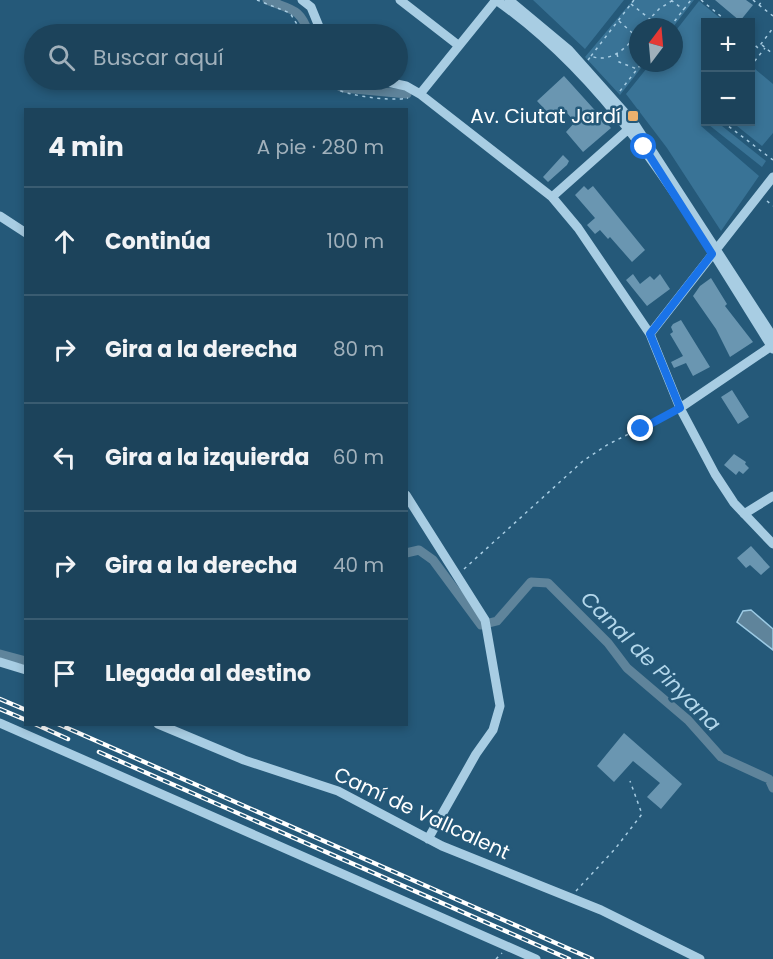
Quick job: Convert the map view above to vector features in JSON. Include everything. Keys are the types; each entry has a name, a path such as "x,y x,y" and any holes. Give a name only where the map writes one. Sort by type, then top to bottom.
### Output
{"street":[{"path":"302,0 314,3 319,24"},
{"path":"400,0 458,45"},
{"path":"420,94 496,0 567,58 632,125"},
{"path":"509,0 584,64 632,125 773,344 680,408"},
{"path":"408,87 420,94 552,197 578,228 650,334 680,408 715,474 734,503 773,544"},
{"path":"552,197 632,125"},
{"path":"650,334 773,177"},
{"path":"0,216 24,232"},
{"path":"744,514 773,496"},
{"path":"408,498 487,624 500,706 493,730 476,754 428,839"},
{"path":"0,662 24,669"},
{"path":"0,723 536,959"},
{"name":"Camí de Vallcalent","path":"163,726 244,760 339,791 428,839 570,897 700,959"}],"path":[{"path":"257,0 290,13 297,24"},
{"path":"584,64 634,0"},
{"path":"649,18 672,0 684,10"},
{"path":"677,18 691,0"},
{"path":"701,0 723,18"},
{"path":"753,0 773,16"},
{"path":"759,5 763,0"},
{"path":"631,4 647,18"},
{"path":"618,21 629,30"},
{"path":"755,45 758,48 773,28"},
{"path":"761,45 773,54"},
{"path":"591,56 605,58 617,54 629,46"},
{"path":"755,61 765,48"},
{"path":"617,54 620,62 629,66"},
{"path":"620,91 635,72"},
{"path":"334,90 401,100 420,94"},
{"path":"728,126 773,160"},
{"path":"457,575 583,461 607,445 680,408"},
{"path":"570,897 615,849 642,814 630,781"}],"shaded area":[{"path":"533,0 624,0 585,49"},
{"path":"633,0 694,0 680,18 629,18 629,72 638,72 620,95 585,57"},
{"path":"699,1 720,18 701,18 701,126 759,176 721,231 667,148 626,94 644,72 683,72 683,21"},
{"path":"755,69 773,84 773,133 762,146 737,126 755,126"},
{"path":"710,126 722,126 766,161 762,167"},
{"path":"751,610 773,629 773,650 737,622 743,611"}],"building":[{"path":"715,0 746,0 753,5 742,18 736,18"},
{"path":"564,76 611,128 583,152 566,132 575,122 566,112 555,120 537,101"},
{"path":"563,155 569,161 567,165 548,182 543,177"},
{"path":"584,186 588,190 593,186 645,250 632,262 610,237 608,239 600,230 595,234 587,225 595,218 575,195"},
{"path":"633,274 640,284 650,276 654,280 660,274 670,289 647,306 626,280"},
{"path":"711,278 727,304 725,306 753,342 730,357 716,329 693,296 700,286"},
{"path":"681,320 710,367 693,376 686,363 674,368 671,362 683,356 670,334 673,332 671,327 673,324"},
{"path":"732,390 749,417 738,424 721,397"},
{"path":"734,454 746,462 749,468 743,474 739,471 736,475 724,465"},
{"path":"751,546 770,567 761,575 750,565 746,568 737,558"},
{"path":"624,733 682,784 661,809 647,797 660,783 633,761 614,782 597,766"}],"waterway":[{"name":"Canal de Pinyana","path":"267,0 294,11 305,24"},
{"name":"Canal de Pinyana","path":"364,90 407,94"},
{"name":"Canal de Pinyana","path":"408,553 419,550 433,560 481,625 497,621 531,582 548,583 608,643 627,668 688,720 721,757 769,779 773,788"},
{"name":"Canal de Pinyana","path":"0,654 24,660"}],"railway":[{"path":"0,699 24,709"},
{"path":"0,709 24,719"},
{"path":"39,726 68,739"},
{"path":"63,726 592,959"},
{"path":"99,752 569,959"}],"place":[{"name":"Av. Ciutat Jardí","path":"633,116"}],"route":[{"path":"641,429 680,408 650,334 712,254 644,147"}]}
